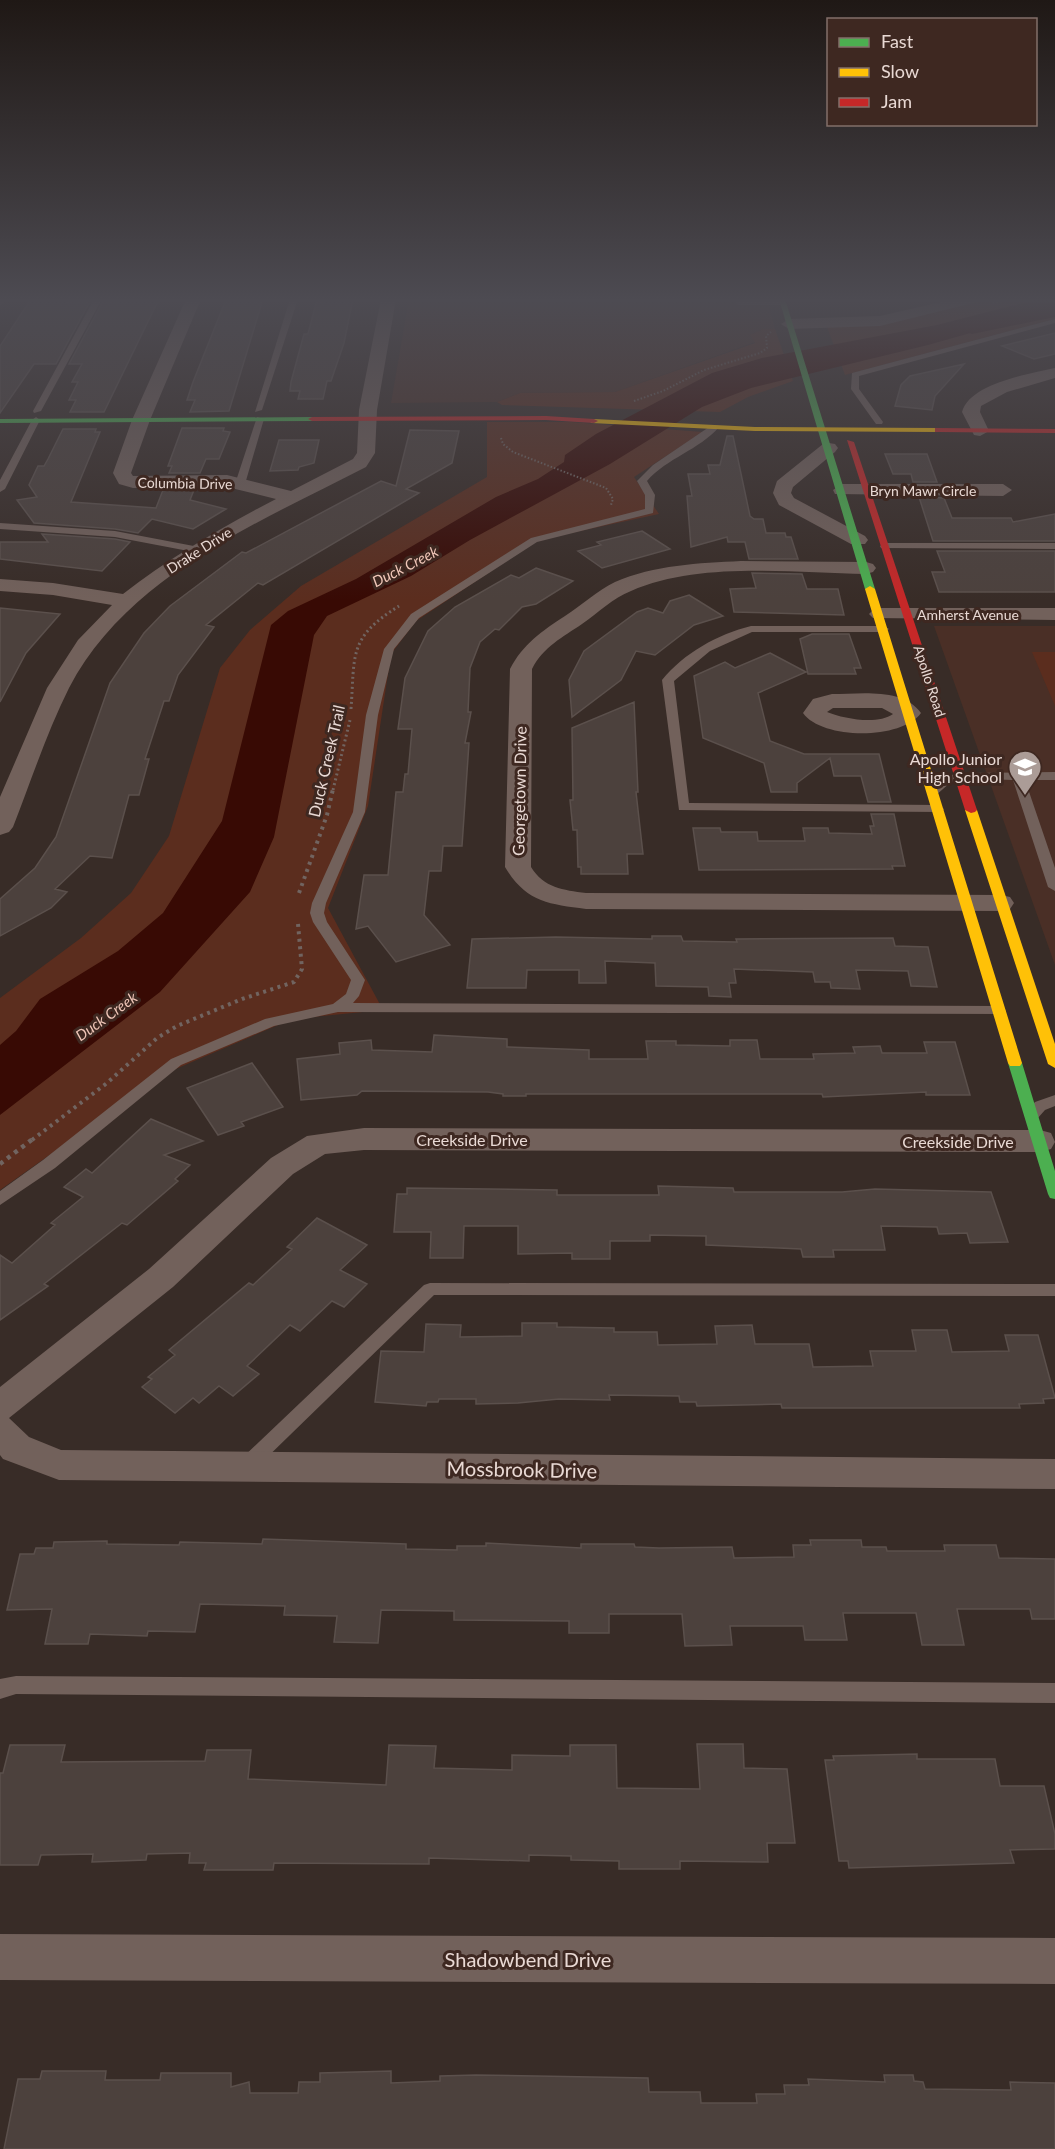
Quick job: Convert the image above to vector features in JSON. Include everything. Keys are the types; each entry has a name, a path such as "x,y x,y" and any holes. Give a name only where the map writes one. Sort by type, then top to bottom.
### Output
{"street":[{"name":"Columbia Drive","path":"150,399 123,473 126,480 133,482 227,481 295,498"},
{"name":"Drake Drive","path":"0,827 4,823 58,688 86,645 127,601 169,568 230,530 360,463 366,453 371,399"},
{"name":"Apollo Road","path":"813,399 1055,1194"},
{"path":"977,426 973,404 979,399"},
{"path":"0,412 36,416"},
{"path":"0,420 36,416 143,415 368,414 546,418 616,416 824,433"},
{"path":"858,540 786,501 782,493 784,485 824,433 843,423 879,422 1055,431"},
{"path":"843,423 977,426 1055,422"},
{"name":"Apollo Road","path":"843,423 908,614 1001,903 1051,1038 1055,1064"},
{"name":"Bryn Mawr Circle","path":"842,490 1003,490"},
{"name":"Georgetown Drive","path":"866,568 728,568 692,570 664,575 623,586 541,641 526,657 521,669 518,867 526,882 548,896 586,901 1001,903"},
{"path":"0,585 53,589 127,601"},
{"name":"Amherst Avenue","path":"882,622 908,614 1055,614"},
{"path":"909,713 940,712"},
{"name":"Creekside Drive","path":"0,1407 161,1278 282,1166 318,1144 364,1139 1036,1128"},
{"name":"Mossbrook Drive","path":"0,1430 16,1448 59,1465 1055,1474"},
{"name":"Shadowbend Drive","path":"0,1957 1055,1961"}],"lane":[{"path":"0,489 45,399"},
{"path":"240,484 264,399"},
{"path":"862,399 879,422"},
{"path":"338,1007 352,996 358,980 320,922 317,913 330,876 359,812 372,715 389,649 415,616 534,540 650,511 650,495 642,481 648,472 681,454 707,424"},
{"path":"0,526 115,534 200,549"},
{"path":"885,546 1055,546"},
{"path":"882,622 751,629 732,634 680,668 668,680 683,807 938,809"},
{"path":"933,792 946,780 961,777 1055,776"},
{"path":"1018,777 1055,887"},
{"path":"0,1199 49,1164 176,1062 270,1022 338,1007 999,1011"},
{"path":"1036,1128 1040,1106 1055,1100"},
{"path":"246,1466 430,1289 1055,1290"},
{"path":"0,1689 28,1685 1055,1693"}],"path":[{"path":"631,401 637,399"},
{"path":"502,433 501,439 506,447 599,484 612,493 614,499 609,508"},
{"name":"Duck Creek Trail","path":"297,901 327,815 344,737 351,718 355,644 371,625 405,602"},
{"path":"0,1164 107,1083 157,1038 177,1026 242,999 294,982 302,969 296,916"}],"shaded area":[{"path":"392,399 504,399 497,402 391,403"},
{"path":"504,399 744,399 720,412 502,405 497,402"},
{"path":"487,422 571,422 703,432 634,477 659,514 538,540 416,621 391,654 368,806 328,908 383,1010 292,1019 164,1074 0,1190 0,998 81,938 131,893 169,836 220,668 250,630 301,586 487,477"},
{"name":"Apollo Junior High School","path":"934,626 1055,626 1055,965"},
{"path":"1032,652 1055,652 1055,706"}],"water":[{"name":"Duck Creek","path":"662,399 722,399 702,407 610,464 470,540 411,576 327,616 314,635 274,837 250,892 160,992 0,1115 0,1045 16,1031 40,999 118,951 163,913 222,821 271,625 288,611 356,579 496,497 538,479 564,462 565,455 596,434"}],"building":[{"path":"0,399 10,399 0,413"},
{"path":"110,399 104,412 70,412 76,400 69,400"},
{"path":"233,399 229,411 190,412 195,400 187,400"},
{"path":"897,399 934,399 932,410 895,406"},
{"path":"182,428 224,428 223,431 230,432 219,459 206,459 200,473 169,473 172,466 168,466"},
{"path":"63,429 96,429 95,432 100,432 71,502 156,508 163,490 194,490 190,500 226,509 193,529 152,519 138,533 34,523 17,500 37,497 29,485 38,466 44,466"},
{"path":"410,430 459,431 452,463 406,489 419,493 263,585 258,583 206,625 214,627 178,675 169,701 164,701 145,759 149,759 139,795 129,795 112,858 90,856 55,889 67,892 51,908 0,936 0,899 35,868 56,837 110,683 144,633 170,606 242,552 246,553 381,481 396,486"},
{"path":"727,436 733,436 750,516 754,519 763,519 766,533 785,533 786,537 791,537 798,559 749,559 745,542 728,542 727,537 691,547 687,496 692,496 688,474 710,474 708,465 720,465"},
{"path":"279,440 319,440 314,463 299,467 298,470 270,471"},
{"path":"885,454 927,454 937,482 913,482 911,474 893,474"},
{"path":"919,497 944,498 952,518 1011,518 1013,522 1055,514 1055,541 933,541"},
{"path":"642,531 670,549 602,568 578,551 601,545 597,542"},
{"path":"42,534 130,542 102,571 0,559 0,542 48,542"},
{"path":"937,551 1055,551 1055,592 939,592 932,572 945,572"},
{"path":"536,568 573,581 536,604 522,607 499,630 495,629 480,642 470,668 468,712 471,712 465,743 469,743 462,846 443,846 441,871 429,871 424,915 450,945 396,962 368,926 356,929 364,875 388,875 396,792 403,792 405,774 408,774 412,729 398,729 405,678 428,631 455,607 511,575 519,578"},
{"path":"752,573 802,574 807,589 838,589 844,615 734,612 730,589 756,588"},
{"path":"689,595 723,616 694,625 655,655 636,651 621,680 572,717 569,680 584,651 637,612 648,608 663,613 670,601"},
{"path":"0,608 60,614 26,653 0,702"},
{"path":"812,634 849,634 861,668 854,668 856,674 808,674 800,639"},
{"path":"770,653 806,672 758,693 770,741 804,754 879,754 891,802 868,802 861,776 834,776 830,758 797,783 797,792 771,792 764,763 703,738 694,676 725,662 735,668"},
{"path":"634,702 638,792 636,792 643,854 627,854 628,874 581,874 581,867 578,867 577,830 573,830 570,800 573,800 572,728"},
{"path":"871,814 894,814 905,866 892,866 893,869 699,870 693,828 720,828 721,832 757,832 758,841 805,841 803,828 828,828 829,833 872,834 870,826 874,826"},
{"path":"652,936 681,936 683,941 737,942 736,939 893,938 895,946 928,947 937,987 911,986 908,971 856,970 860,989 831,988 830,982 815,982 813,972 734,969 736,983 729,983 731,997 709,996 708,987 656,986 655,963 605,961 606,983 579,983 579,970 527,970 526,988 467,988 472,939 556,937 652,939"},
{"path":"434,1035 507,1039 507,1047 589,1050 589,1059 648,1059 646,1041 676,1041 676,1045 730,1046 730,1040 757,1040 760,1059 814,1059 813,1054 855,1053 853,1047 880,1046 882,1053 927,1053 924,1042 955,1042 970,1095 926,1095 926,1092 823,1097 822,1094 526,1094 526,1096 503,1096 503,1094 488,1092 362,1091 357,1095 301,1100 297,1059 340,1054 339,1043 371,1040 372,1050 432,1052"},
{"path":"252,1063 283,1107 241,1122 244,1126 218,1135 187,1088"},
{"path":"151,1119 203,1141 164,1155 190,1165 175,1179 178,1181 127,1225 122,1223 44,1284 48,1286 0,1320 0,1255 12,1263 55,1225 51,1223 83,1197 64,1187 86,1169 92,1173"},
{"path":"658,1186 733,1188 734,1192 842,1192 875,1189 991,1192 1008,1242 970,1243 967,1233 939,1234 937,1227 881,1226 885,1250 833,1250 834,1257 803,1257 801,1249 706,1245 706,1236 650,1235 650,1241 610,1241 610,1259 572,1259 572,1253 518,1254 518,1226 464,1226 463,1258 430,1258 431,1232 394,1232 397,1194 407,1194 407,1188 557,1190 557,1195 659,1195"},
{"path":"317,1218 367,1245 340,1270 367,1284 344,1307 332,1301 300,1331 290,1325 247,1366 259,1374 233,1396 219,1386 199,1403 193,1398 175,1413 142,1387 152,1379 148,1377 175,1355 169,1350 249,1283 253,1285 292,1249 287,1247"},
{"path":"522,1323 557,1323 557,1327 614,1328 614,1332 657,1332 658,1345 717,1344 715,1326 752,1325 755,1344 809,1344 813,1367 873,1366 870,1351 916,1351 912,1330 947,1330 952,1352 1009,1351 1005,1335 1038,1335 1055,1398 1043,1399 1044,1403 1019,1404 1020,1408 782,1408 781,1404 697,1406 696,1402 680,1402 679,1396 609,1395 610,1400 559,1399 476,1404 476,1399 439,1399 438,1402 427,1402 426,1406 375,1402 381,1351 424,1352 426,1324 461,1325 460,1337 522,1336"},
{"path":"263,1539 406,1544 406,1549 457,1550 457,1546 486,1546 486,1543 581,1548 581,1544 634,1544 635,1547 659,1548 732,1547 734,1558 794,1557 793,1545 811,1545 810,1540 861,1540 862,1547 886,1547 887,1551 945,1551 944,1545 996,1545 999,1558 1055,1559 1055,1619 1032,1619 1030,1609 957,1609 964,1645 922,1645 916,1613 843,1613 847,1640 805,1640 803,1626 730,1626 732,1645 685,1646 682,1614 609,1614 609,1633 569,1633 569,1621 454,1620 454,1611 381,1610 378,1643 334,1642 337,1616 284,1615 285,1606 200,1604 195,1632 148,1631 147,1636 90,1634 88,1644 45,1644 52,1609 7,1610 20,1554 34,1554 36,1548 53,1548 54,1542 262,1544"},
{"path":"697,1744 743,1744 744,1768 787,1769 795,1843 767,1843 768,1862 680,1861 680,1869 619,1869 619,1861 571,1860 571,1856 529,1855 529,1861 429,1858 429,1864 274,1863 273,1870 204,1870 206,1863 189,1863 190,1853 147,1854 146,1860 92,1862 93,1854 41,1855 38,1865 0,1865 0,1773 3,1773 10,1745 65,1745 61,1762 205,1761 207,1750 251,1750 248,1779 386,1785 389,1745 436,1746 434,1768 512,1770 512,1755 570,1756 570,1745 616,1745 617,1788 700,1789"},
{"path":"917,1754 917,1759 995,1759 1000,1786 1044,1786 1055,1834 1055,1849 1010,1850 1014,1863 849,1868 848,1861 839,1861 825,1760 834,1760 833,1756"},
{"path":"42,2071 106,2071 105,2080 160,2080 161,2073 231,2073 231,2087 249,2082 250,2093 298,2093 299,2082 320,2082 320,2073 391,2071 391,2083 440,2081 440,2076 476,2075 648,2078 649,2092 700,2092 701,2103 757,2103 756,2094 785,2094 784,2085 809,2085 808,2079 885,2082 884,2075 913,2075 914,2081 923,2082 925,2089 1011,2090 1010,2082 1055,2083 1055,2149 4,2149 18,2079 40,2079"}],"traffic: fast":[{"path":"812,399 870,589"},
{"path":"0,421 312,419"},
{"path":"1015,1063 1055,1194"}],"traffic: slow":[{"path":"594,421 755,429 938,430"},
{"path":"870,589 1015,1063"},
{"path":"971,810 1055,1064"}],"traffic: jam":[{"path":"312,419 546,418 594,421"},
{"path":"938,430 1055,431"},
{"path":"850,442 971,810"}],"place":[{"name":"Apollo Junior High School","path":"1025,796"}]}
